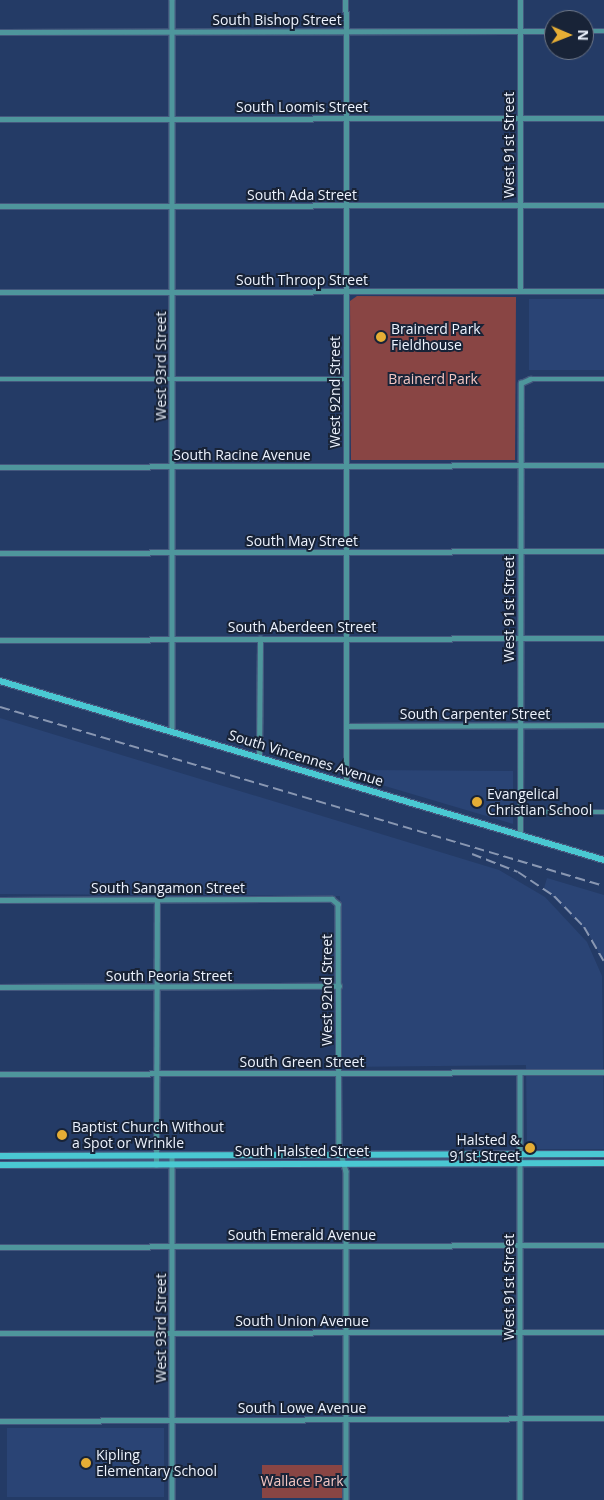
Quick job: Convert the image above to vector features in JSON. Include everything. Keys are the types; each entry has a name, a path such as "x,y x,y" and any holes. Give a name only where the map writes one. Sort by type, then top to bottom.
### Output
{"main road":[{"name":"South Vincennes Avenue","path":"0,681 604,860"},
{"name":"South Halsted Street","path":"1,1158 156,1155 604,1154"},
{"name":"South Halsted Street","path":"0,1165 604,1163"}],"street":[{"name":"West 93rd Street","path":"172,0 172,732"},
{"name":"West 92nd Street","path":"346,0 347,783"},
{"name":"West 91st Street","path":"520,0 520,291"},
{"name":"South Bishop Street","path":"0,32 544,31"},
{"name":"South Loomis Street","path":"0,119 604,118"},
{"name":"South Ada Street","path":"0,206 604,205"},
{"name":"South Throop Street","path":"0,292 604,291"},
{"path":"0,379 347,379"},
{"name":"West 91st Street","path":"520,835 521,383 530,379 604,379"},
{"name":"South Racine Avenue","path":"0,467 604,465"},
{"name":"South May Street","path":"0,553 604,551"},
{"name":"South Aberdeen Street","path":"0,640 604,638"},
{"path":"259,758 260,639"},
{"name":"South Carpenter Street","path":"347,726 604,724"},
{"path":"520,812 604,812"},
{"name":"South Sangamon Street","path":"0,900 335,900"},
{"path":"156,1165 157,900"},
{"name":"West 92nd Street","path":"335,900 339,910 338,1073 341,1155 344,1164 346,1246 346,1500"},
{"name":"South Peoria Street","path":"0,987 339,986"},
{"name":"South Green Street","path":"0,1074 604,1072"},
{"name":"West 91st Street","path":"520,1073 520,1500"},
{"name":"West 93rd Street","path":"172,1155 172,1500"},
{"name":"South Emerald Avenue","path":"0,1247 604,1245"},
{"name":"South Union Avenue","path":"0,1333 604,1332"},
{"name":"South Lowe Avenue","path":"0,1421 604,1418"}],"shaded area":[{"path":"529,299 604,299 604,370 529,370"},
{"path":"0,718 499,870 545,897 587,942 602,976 604,1149 527,1149 526,1065 342,1067 340,896 0,894"},
{"name":"Evangelical Christian School","path":"368,770 513,771 513,824 368,781"},
{"path":"547,878 604,895 604,963 588,933 544,888"},
{"name":"Kipling Elementary School","path":"7,1428 164,1428 164,1497 7,1497"}],"green space":[{"name":"Brainerd Park","path":"357,296 516,297 515,460 351,460 350,301"},
{"name":"Wallace Park","path":"262,1465 343,1465 343,1498 262,1498"}],"railway":[{"path":"0,707 604,886"},
{"path":"472,854 518,872 554,896 584,927 604,961"}],"place":[{"name":"Brainerd Park Fieldhouse","path":"381,337"},
{"name":"Evangelical Christian School","path":"477,802"},
{"name":"Baptist Church Without a Spot or Wrinkle","path":"62,1135"},
{"name":"Halsted & 91st Street","path":"530,1148"},
{"name":"Kipling Elementary School","path":"86,1463"}]}
